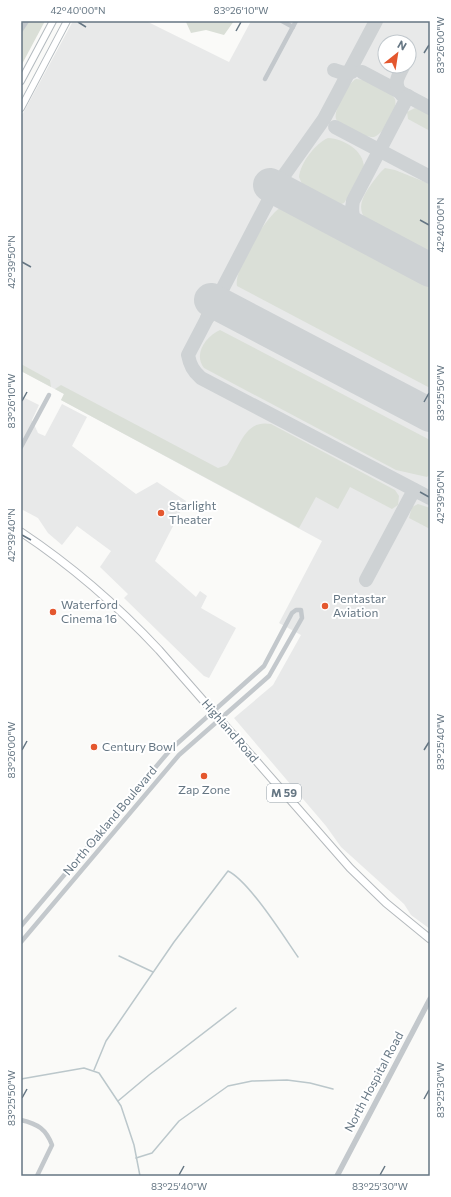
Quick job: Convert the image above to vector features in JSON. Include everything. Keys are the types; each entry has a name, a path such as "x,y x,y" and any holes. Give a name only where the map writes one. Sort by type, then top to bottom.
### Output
{"highway":[{"name":"Highland Road","path":"21,532 52,553 108,598 160,650 350,868 386,903 430,939"}],"main road":[{"path":"21,81 53,21"},
{"path":"21,108 67,21"}],"street":[{"path":"21,30 27,21"},
{"path":"282,21 293,27"},
{"path":"265,79 296,21"},
{"path":"21,447 49,395"},
{"name":"North Oakland Boulevard","path":"21,926 171,749 264,666 292,614 296,610 300,610 302,618 274,671 179,755 21,942"},
{"name":"North Hospital Road","path":"337,1176 430,999"},
{"path":"21,1120 42,1128 48,1134 52,1145 37,1176"}],"shaded area":[{"path":"21,21 45,21 21,66"},
{"path":"73,21 146,21 229,62 251,21 430,21 430,929 411,915 404,904 341,847 326,826 234,718 273,685 301,635 279,623 322,541 61,400 64,394 21,371 21,117"},
{"path":"182,21 234,21 224,35 206,30 191,33 186,22"},
{"path":"356,79 361,79 377,86 388,92 395,99 395,109 390,121 382,131 374,137 365,136 354,131 342,125 336,119 337,109 342,97"},
{"path":"415,108 430,114 430,131 408,119 407,112"},
{"path":"328,138 352,146 360,155 364,167 344,203 336,206 305,191 299,177 302,166 309,154 319,144"},
{"path":"385,168 395,170 430,184 430,256 372,225 362,214 361,207 368,189"},
{"path":"280,208 288,209 430,282 430,388 237,286 237,279 240,269 252,244 267,221"},
{"path":"220,330 430,440 430,474 427,477 396,470 204,368 200,357 203,346 210,336"},
{"path":"21,364 50,380 51,387 21,371"},
{"path":"61,385 218,468 227,465 249,430 262,424 271,424 395,490 399,496 398,505 392,509 350,487 338,509 316,497 299,528 61,400 64,394 55,389"},
{"path":"21,396 39,405 32,420 38,433 45,436 62,404 87,417 72,446 136,494 157,482 186,501 155,561 196,597 200,591 207,596 201,608 236,628 209,678 204,676 124,598 128,594 100,567 111,551 77,526 62,545 48,533 38,518 21,509"},
{"path":"418,504 430,508 430,529 409,518 412,507"}],"waterway":[{"path":"94,1070 106,1041 174,942 228,871 246,886 256,897 298,957"},
{"path":"119,956 153,972"},
{"path":"118,1101 149,1075 236,1008"},
{"path":"21,1079 84,1068 99,1073 121,1106 134,1145 140,1176"},
{"path":"136,1158 152,1153 179,1121 228,1086 252,1081 287,1080 310,1083 333,1089"}],"taxiway":[{"path":"376,21 324,119 275,188 188,355 192,368 201,378 430,498"},
{"path":"334,70 343,73 352,72"},
{"path":"362,72 430,108"},
{"path":"399,74 397,84 402,95"},
{"path":"364,235 354,220 352,211 353,201 408,96"},
{"path":"335,127 430,177"},
{"path":"207,318 213,312 231,311"},
{"path":"366,580 414,490"}],"runway":[{"path":"270,185 430,270"},
{"path":"211,300 430,415"}],"place":[{"name":"Starlight Theater","path":"161,513"},
{"name":"Pentastar Aviation","path":"325,606"},
{"name":"Waterford Cinema 16","path":"53,612"},
{"name":"Century Bowl","path":"94,747"},
{"name":"Zap Zone","path":"204,776"}]}
